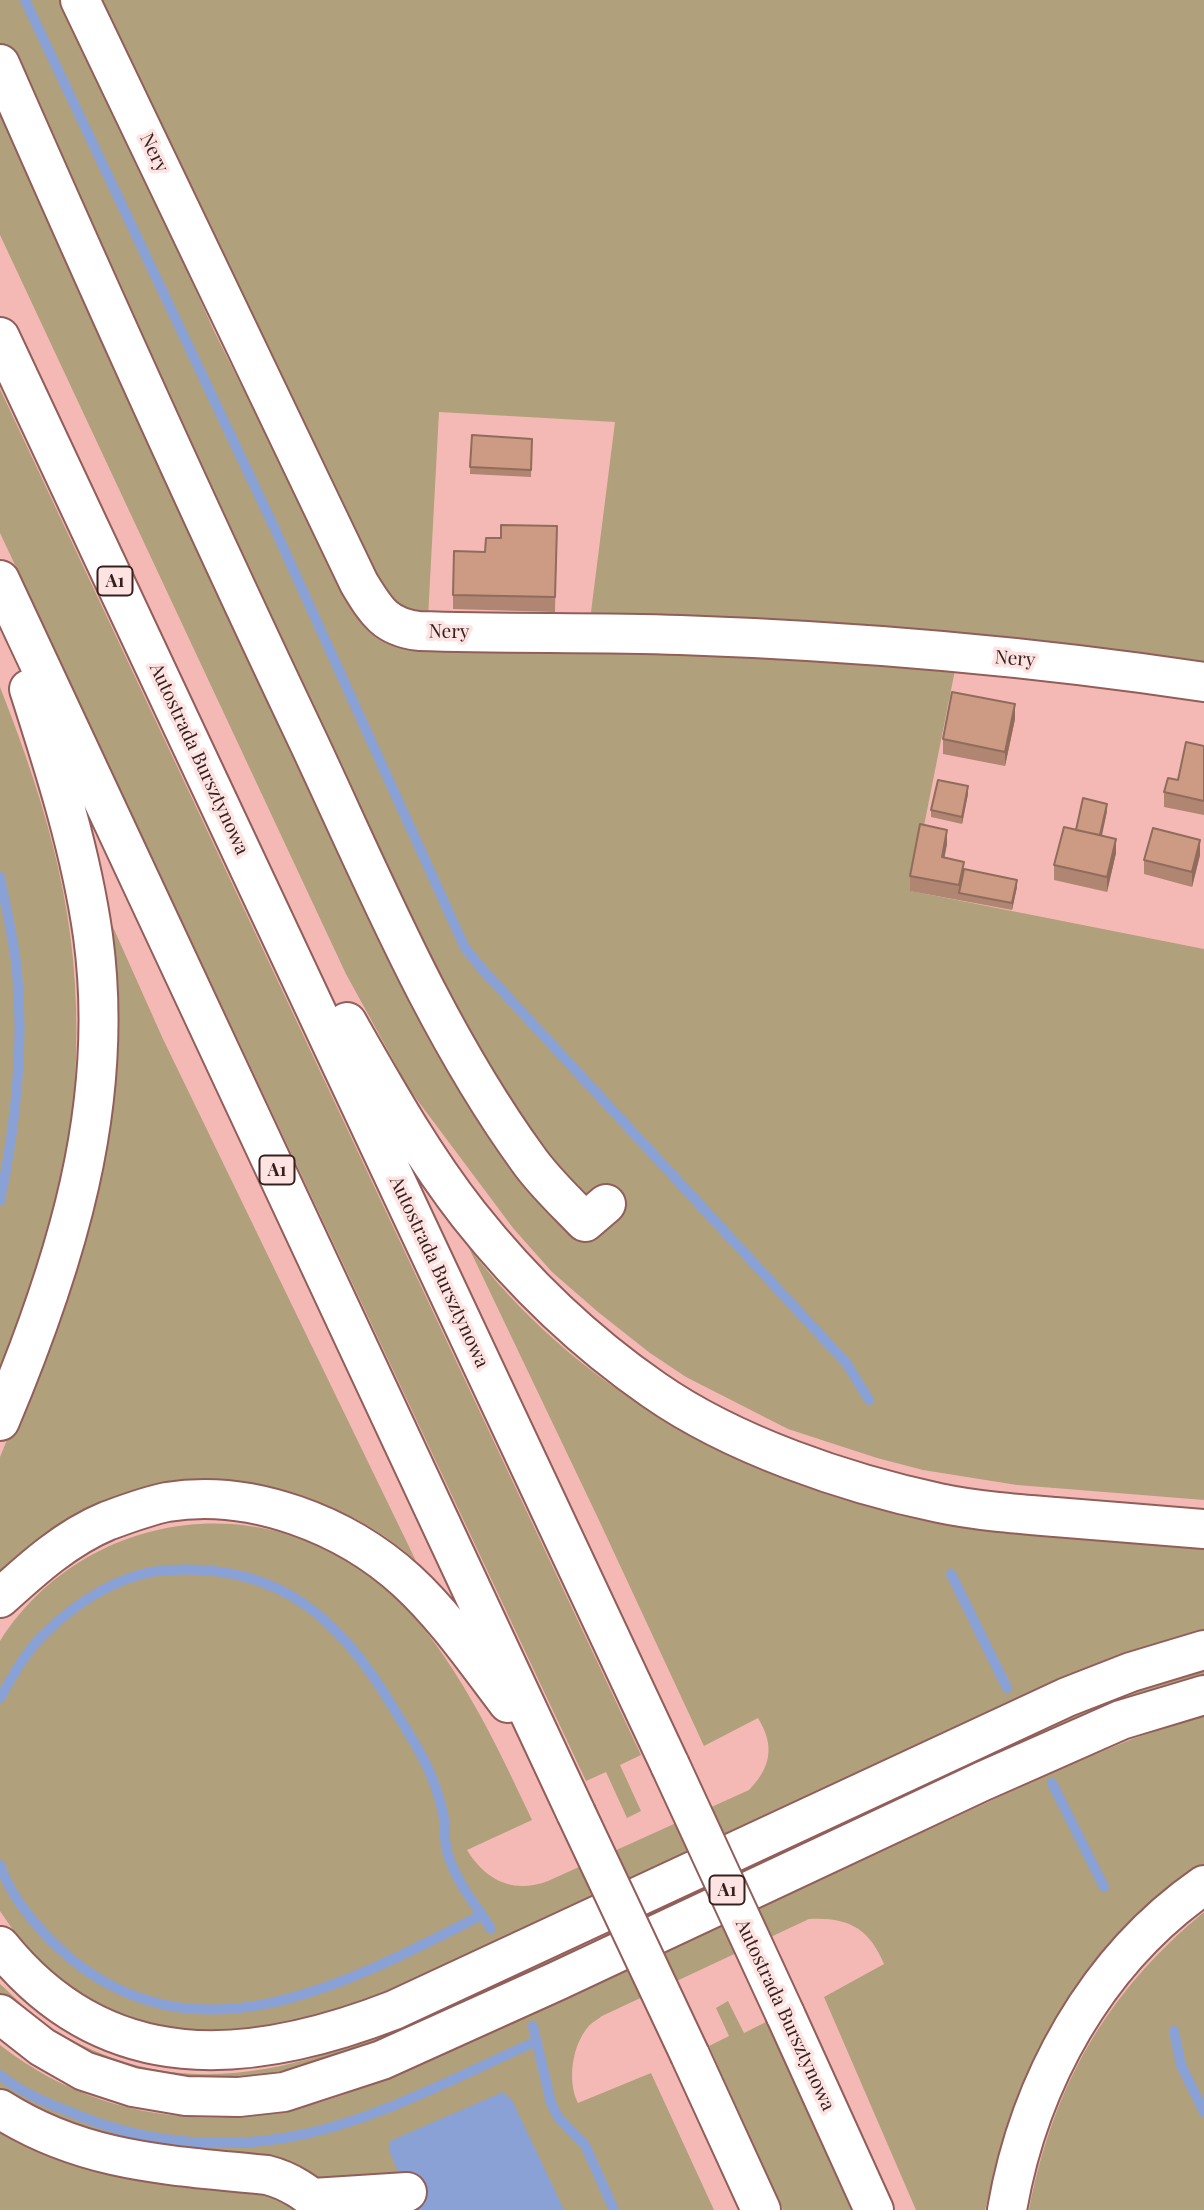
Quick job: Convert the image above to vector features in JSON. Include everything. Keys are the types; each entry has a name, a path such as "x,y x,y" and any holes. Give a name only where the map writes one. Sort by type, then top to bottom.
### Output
{"main road":[{"name":"Nery","path":"80,0 359,583 370,601 390,623 419,631 680,635 910,649 1088,665 1204,682"},
{"path":"0,64 81,249 272,666 419,974 469,1068 530,1161 585,1222 606,1204"},
{"name":"Autostrada Bursztynowa","path":"0,337 670,1765 874,2210"},
{"name":"A1","path":"0,580 761,2210"},
{"path":"0,601 64,798 78,856 93,935 97,1020 92,1126 72,1224 51,1289 0,1420"},
{"path":"230,824 421,1146 468,1213 534,1291 568,1323 655,1391 715,1425 768,1450 886,1491 942,1504 1001,1513 1204,1529"},
{"path":"0,1598 36,1566 69,1542 105,1522 148,1507 192,1500 254,1505 286,1512 323,1525 351,1540 382,1560 407,1581 446,1623 552,1760"},
{"path":"0,1946 31,1980 57,2002 116,2034 140,2041 188,2050 230,2051 269,2047 316,2037 394,2010 1067,1697 1131,1672 1204,1650"},
{"path":"0,2014 42,2047 84,2071 133,2087 186,2096 239,2097 284,2092 382,2060 557,1982 1008,1770 1121,1720 1204,1695"},
{"path":"1007,2210 1023,2139 1039,2093 1059,2051 1098,1990 1120,1963 1158,1921 1204,1885"},
{"path":"0,2109 44,2134 102,2154 134,2161 267,2175 282,2179 320,2204 407,2192"}],"shaded area":[{"path":"0,0 62,0 103,81 214,331 355,612 957,660 911,891 1204,949 1204,1500 1017,1485 923,1470 788,1429 686,1377 650,1353 552,1272 513,1228 409,1089 346,974 0,235"},
{"path":"98,0 1204,0 1204,666 590,620 615,422 439,412 428,618 399,611 379,583"},
{"path":"0,389 641,1755 620,1765 641,1811 627,1818 606,1772 586,1781 0,533"},
{"path":"0,687 33,778 58,868 73,959 76,1057 75,1104 54,1210 0,1370"},
{"path":"104,907 163,1039 416,1561 383,1535 348,1515 312,1501 271,1490 50,1532 20,1554 0,1575 0,1457 74,1276 101,1181 107,1141"},
{"path":"468,1246 509,1295 555,1340 605,1381 660,1417 717,1449 776,1476 837,1497 915,1517 981,1526 1204,1546 1204,1631 391,1991 293,2023 210,2033 147,2024 101,2007 75,1993 30,1955 0,1911 0,1641 32,1601 70,1568 113,1545 159,1530 207,1524 256,1527 304,1540 350,1563 393,1594 436,1644 472,1701 532,1820 467,1850 483,1870 502,1882 524,1886 548,1881 749,1790 762,1773 768,1747 758,1718 704,1746"},
{"path":"1204,1667 1204,1680 769,1867 764,1855 1039,1727 1118,1695"},
{"path":"1204,1715 1204,1865 1165,1895 1020,2094 1006,2133 985,2210 916,2210 824,1997 884,1964 871,1942 856,1927 835,1920 809,1919 602,2016 588,2027 578,2044 572,2074 578,2103 651,2073 714,2210 0,2210 0,2045 33,2068 69,2087 142,2111 181,2116 259,2115 329,2100 415,2066 1062,1768 1132,1739"},
{"path":"1204,1912 1204,2210 1029,2210 1039,2165 1053,2123 1069,2083 1089,2045 1112,2009 1139,1975"},
{"path":"579,1946 581,1951 431,2021 325,2061 242,2080 181,2080 92,2057 26,2018 0,1995 0,1984 53,2029 103,2054 152,2069 201,2074 249,2071 297,2062 394,2029"},
{"path":"728,2001 744,2033 766,2022 854,2210 783,2210 709,2046 729,2036 716,2008"}],"water":[{"path":"503,2092 512,2100 564,2210 414,2210 389,2150 390,2141"}],"building":[{"path":"472,435 532,439 531,470 470,467"},
{"path":"501,525 557,526 555,597 453,595 454,551 485,552 486,538 501,538"},
{"path":"952,692 1015,704 1005,752 943,739"},
{"path":"1186,742 1204,746 1204,801 1164,792 1168,778 1178,780"},
{"path":"938,780 968,786 962,817 931,810"},
{"path":"1083,798 1107,804 1100,835 1076,830"},
{"path":"920,824 947,830 942,857 964,862 959,885 910,876"},
{"path":"1064,827 1116,839 1107,877 1054,865"},
{"path":"1153,828 1200,840 1192,872 1144,860"},
{"path":"964,869 1017,880 1012,903 959,893"}],"waterway":[{"path":"25,0 273,525 465,948 847,1364 869,1400"},
{"path":"0,877 16,960 19,1000 19,1058 14,1116 0,1201"},
{"path":"0,1698 24,1659 54,1624 84,1601 117,1583 152,1572 209,1571 244,1577 275,1588 303,1604 329,1624 352,1648 394,1709 434,1783 443,1814 445,1843 450,1861 466,1892 491,1929"},
{"path":"951,1574 1007,1688"},
{"path":"1052,1783 1104,1887"},
{"path":"0,1865 12,1891 29,1916 70,1958 120,1990 172,2006 225,2009 278,2001 330,1985 382,1964 482,1915"},
{"path":"533,2026 551,2103 558,2117 585,2145 614,2210"},
{"path":"1174,2031 1181,2065 1204,2112"},
{"path":"0,2075 41,2100 111,2127 166,2139 250,2142 305,2134 364,2117 537,2041"}]}
